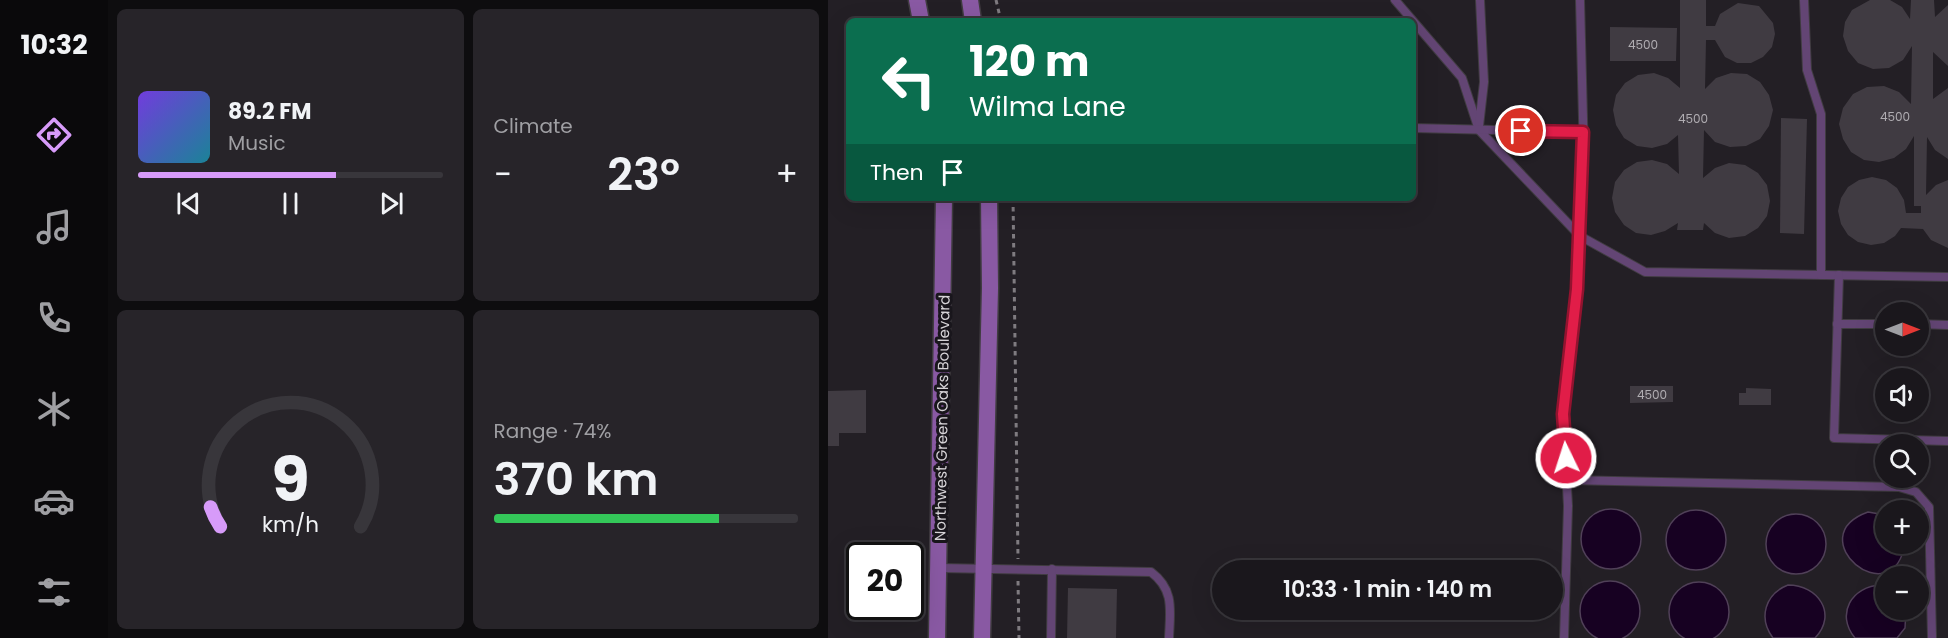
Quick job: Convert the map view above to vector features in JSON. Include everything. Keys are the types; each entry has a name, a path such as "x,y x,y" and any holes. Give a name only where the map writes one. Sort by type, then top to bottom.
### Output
{"main road":[{"path":"917,0 920,18"},
{"path":"970,0 973,18"},
{"name":"Northwest Green Oaks Boulevard","path":"937,638 940,568 944,201"},
{"path":"982,638 989,201"}],"lane":[{"path":"1395,0 1410,18"},
{"path":"1479,130 1484,82 1480,0"},
{"path":"1564,638 1567,480 1563,414 1577,289 1580,236 1583,132 1580,0"},
{"path":"1803,0 1806,70 1821,114 1821,275"},
{"path":"1416,24 1462,78 1479,130 1580,236 1645,272 1948,277"},
{"path":"1416,128 1583,132"},
{"path":"1839,275 1834,438 1948,441"},
{"path":"1838,324 1875,324"},
{"path":"1929,324 1948,325"},
{"path":"1567,480 1899,487 1917,492 1929,507 1932,638"},
{"path":"940,568 1151,572 1168,589 1171,603 1169,638"},
{"path":"1051,638 1052,569"}],"path":[{"path":"996,0 1000,18"},
{"path":"1013,201 1020,638"}],"shaded area":[{"path":"1605,509 1617,509 1633,517 1639,527 1641,539 1639,551 1633,561 1617,569 1605,569 1589,561 1581,545 1581,533 1589,517"},
{"path":"1690,510 1702,510 1718,518 1724,528 1726,540 1724,552 1718,562 1702,570 1690,570 1674,562 1666,546 1666,534 1674,518"},
{"path":"1868,512 1875,513 1875,554 1901,554 1897,564 1875,566 1875,572 1856,565 1846,552 1843,538 1849,524"},
{"path":"1790,514 1802,514 1818,522 1824,532 1826,544 1824,556 1818,566 1802,574 1790,574 1774,566 1766,550 1766,538 1774,522"},
{"path":"1610,581 1627,586 1635,594 1639,605 1639,617 1635,628 1621,639 1599,639 1585,628 1582,622 1580,611 1582,600 1593,586 1599,583"},
{"path":"1699,582 1716,587 1724,595 1728,606 1728,618 1724,629 1716,637 1710,639 1682,637 1674,629 1669,612 1674,595 1682,587"},
{"path":"1788,585 1808,590 1821,602 1825,620 1815,638 1773,638 1768,630 1765,615 1769,600 1780,589"},
{"path":"1875,586 1875,620 1905,620 1905,628 1897,638 1855,638 1849,629 1847,611 1850,603 1862,590"}],"building":[{"path":"1680,0 1706,0 1706,26 1715,26 1720,14 1738,3 1759,6 1773,23 1775,34 1772,47 1763,57 1751,63 1737,63 1725,57 1715,40 1706,40 1705,89 1716,78 1731,73 1747,74 1760,82 1769,95 1773,110 1769,126 1760,139 1746,146 1730,147 1715,142 1704,130 1703,178 1715,168 1729,163 1745,165 1758,173 1767,185 1770,201 1767,216 1758,228 1745,236 1729,238 1715,233 1704,223 1703,230 1677,230 1678,223 1665,231 1651,235 1636,233 1624,225 1615,212 1612,198 1615,182 1624,170 1637,162 1652,160 1667,164 1679,174 1678,135 1667,144 1652,148 1637,146 1624,138 1616,125 1613,110 1616,95 1625,83 1638,75 1654,73 1668,78 1680,88"},
{"path":"1870,0 1890,0 1902,7 1910,19 1911,0 1934,0 1935,17 1948,5 1948,66 1933,52 1933,99 1948,88 1948,159 1935,150 1927,137 1926,195 1936,185 1948,180 1948,248 1931,240 1923,229 1901,228 1895,236 1884,243 1871,245 1858,242 1848,235 1841,224 1838,211 1841,198 1848,187 1859,180 1872,177 1886,180 1897,188 1904,200 1906,213 1921,213 1921,206 1914,206 1914,136 1906,149 1894,158 1879,162 1864,160 1851,152 1843,139 1839,124 1843,108 1853,94 1867,87 1884,86 1899,92 1911,104 1912,46 1903,60 1889,68 1873,69 1858,63 1848,51 1843,36 1845,22 1852,10"},
{"path":"1610,27 1677,28 1676,61 1610,61"},
{"path":"1781,118 1807,119 1804,234 1780,233"},
{"path":"1630,386 1673,386 1673,402 1630,403"},
{"path":"1746,388 1771,389 1771,405 1739,405 1739,393 1746,393"},
{"path":"866,390 866,433 839,433 839,446 828,446 828,391"},
{"path":"1068,588 1117,589 1116,638 1067,638"}],"route":[{"path":"1521,131 1583,132 1584,158 1577,289 1563,414 1566,458"}]}
